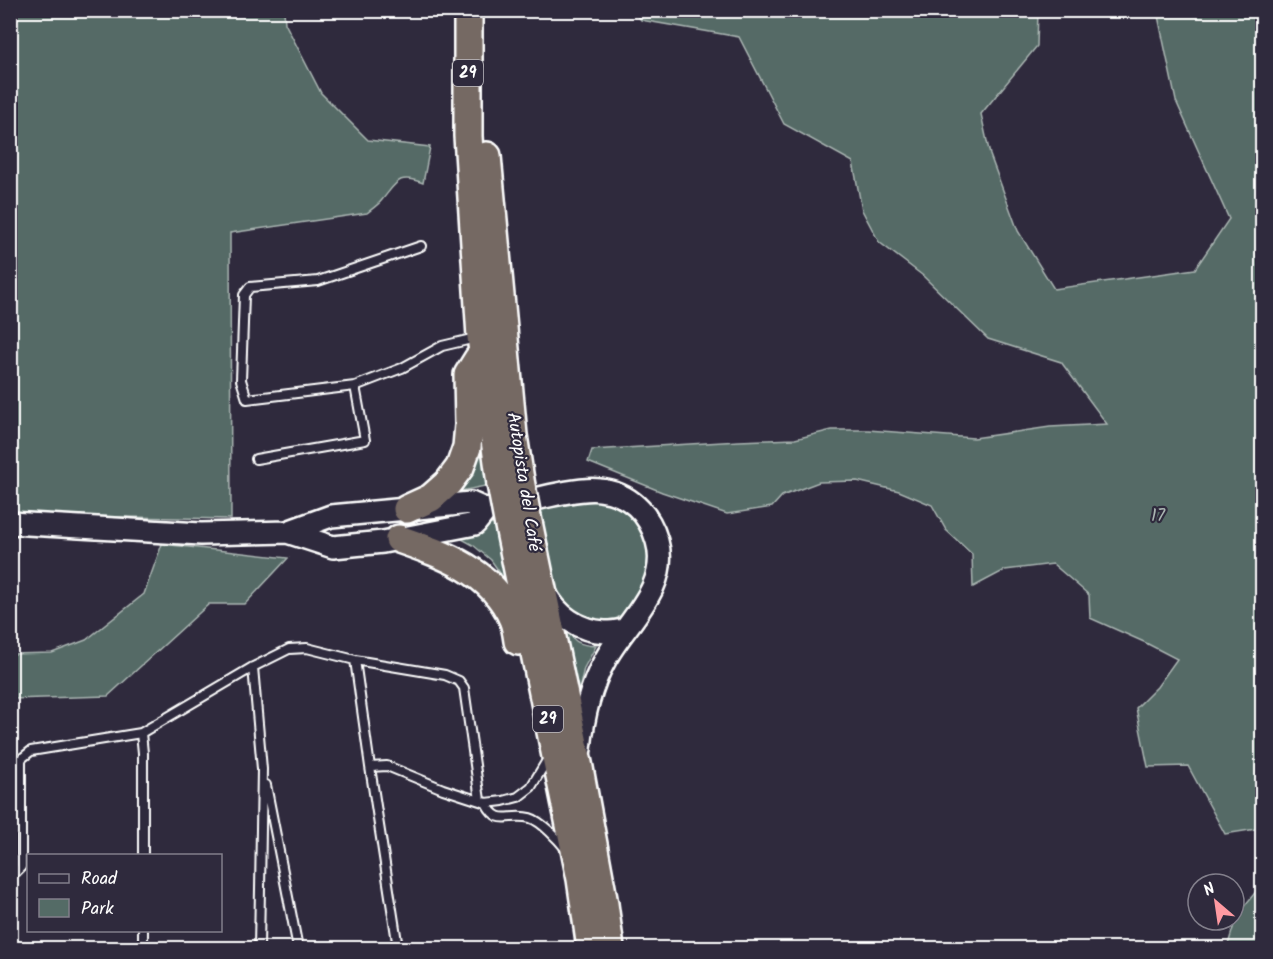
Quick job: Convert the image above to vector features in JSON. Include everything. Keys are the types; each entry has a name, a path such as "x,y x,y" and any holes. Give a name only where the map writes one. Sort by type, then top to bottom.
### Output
{"highway":[{"name":"Autopista del Café","path":"468,10 468,136 481,345 510,482"},
{"name":"Autopista del Café","path":"485,10 485,135 513,435 507,516 578,866 591,948"},
{"path":"395,510 431,498 448,483 459,467 467,447 470,425 468,375 481,345"},
{"name":"Autopista del Café","path":"507,516 540,579 579,768 610,948"},
{"path":"391,541 446,556 467,567 486,582 500,597 513,620 522,654 539,672"}],"street":[{"path":"287,532 333,547 391,541 507,516 575,492 598,489 619,494 638,506 649,522 658,542 660,562 656,581 647,600 624,630 604,662 589,696 583,725 579,768"},
{"path":"10,523 201,534 287,532 331,516 471,503 507,516"},
{"path":"391,541 378,537 376,523 378,517 395,510"},
{"path":"540,579 557,611 571,622 588,630 606,632 624,630"}],"lane":[{"path":"421,246 318,281 250,287 244,295 242,380 247,399 355,386 402,368 442,346 481,345"},
{"path":"256,459 365,440 355,386"},
{"path":"10,875 21,867 21,759 31,751 141,733 253,667 289,649 307,648 355,660 445,675 459,681 464,688 483,801 491,813 500,818 521,816 533,818 562,844 578,866"},
{"path":"355,660 398,948"},
{"path":"253,667 262,769 259,948"},
{"path":"141,733 143,854"},
{"path":"370,767 387,766 443,789 483,801 503,801 518,797 531,787 554,748"},
{"path":"262,769 298,948"},
{"path":"143,932 143,948"}],"green space":[{"path":"11,10 284,11 285,23 321,93 368,140 430,147 423,183 408,179 399,181 367,213 230,233 231,519 73,516 11,511"},
{"name":"17","path":"634,11 1038,11 1037,46 981,114 990,155 1018,231 1054,289 1195,269 1229,219 1176,101 1157,11 1262,11 1262,828 1225,834 1188,766 1148,767 1136,708 1157,687 1177,659 1090,618 1089,595 1053,564 1005,570 973,587 972,554 946,530 932,505 899,491 857,481 819,482 782,496 772,507 727,514 662,492 588,462 592,450 795,439 832,430 868,430 974,438 1050,427 1107,424 1061,362 988,339 922,275 879,242 862,210 853,162 784,124 739,37 641,20"},
{"path":"481,428 490,485 451,493"},
{"path":"604,497 625,505 644,534 649,552 644,590 627,612 609,623 586,620 568,607 554,589 540,509"},
{"path":"497,523 512,590 491,560 473,545 453,534"},
{"path":"162,544 288,558 245,604 209,604 108,696 11,699 11,654 52,653 86,640 144,594"},
{"path":"562,625 576,641 596,646 584,668 576,703"},
{"path":"1262,884 1262,948 1227,948 1232,932 1246,932 1246,904"}]}
